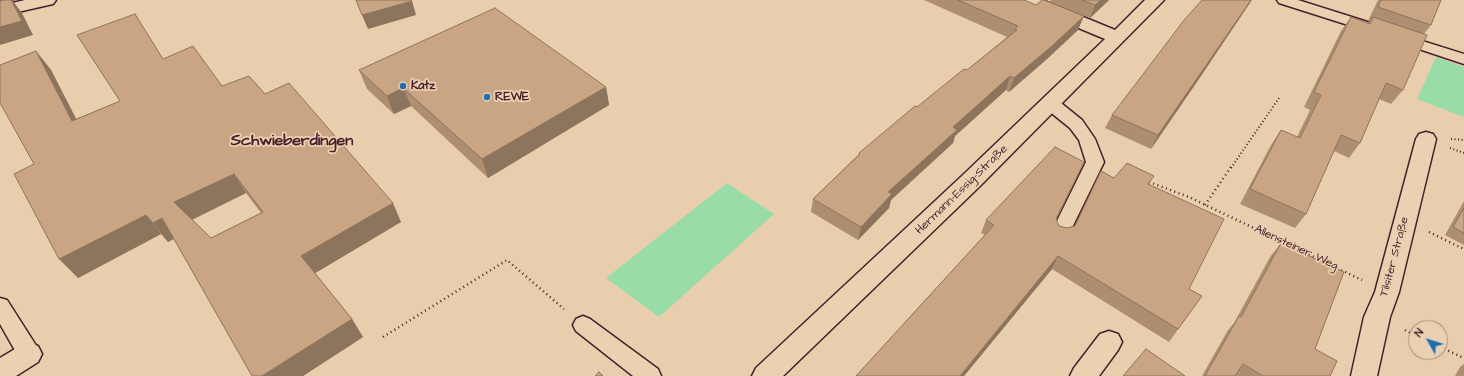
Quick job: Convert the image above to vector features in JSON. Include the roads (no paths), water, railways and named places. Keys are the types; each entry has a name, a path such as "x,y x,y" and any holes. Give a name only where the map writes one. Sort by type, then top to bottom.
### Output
{"street":[{"path":"0,11 47,0"},
{"path":"1027,0 1117,37"},
{"name":"Hermann-Essig-Straße","path":"765,376 972,180 1155,0"},
{"name":"Tilsiter Straße","path":"1364,376 1377,317 1387,292 1426,139"},
{"path":"1083,376 1109,342"},
{"path":"0,372 29,354"}],"lane":[{"path":"1284,0 1328,13 1464,59"},
{"path":"1050,103 1076,124 1088,139 1096,162 1060,233"},
{"path":"0,306 29,354"},
{"path":"583,325 650,376"}],"place":[{"name":"Katz","path":"403,86"},
{"name":"REWE","path":"487,97"}],"district":[{"name":"Schwieberdingen","path":"292,142"}]}
